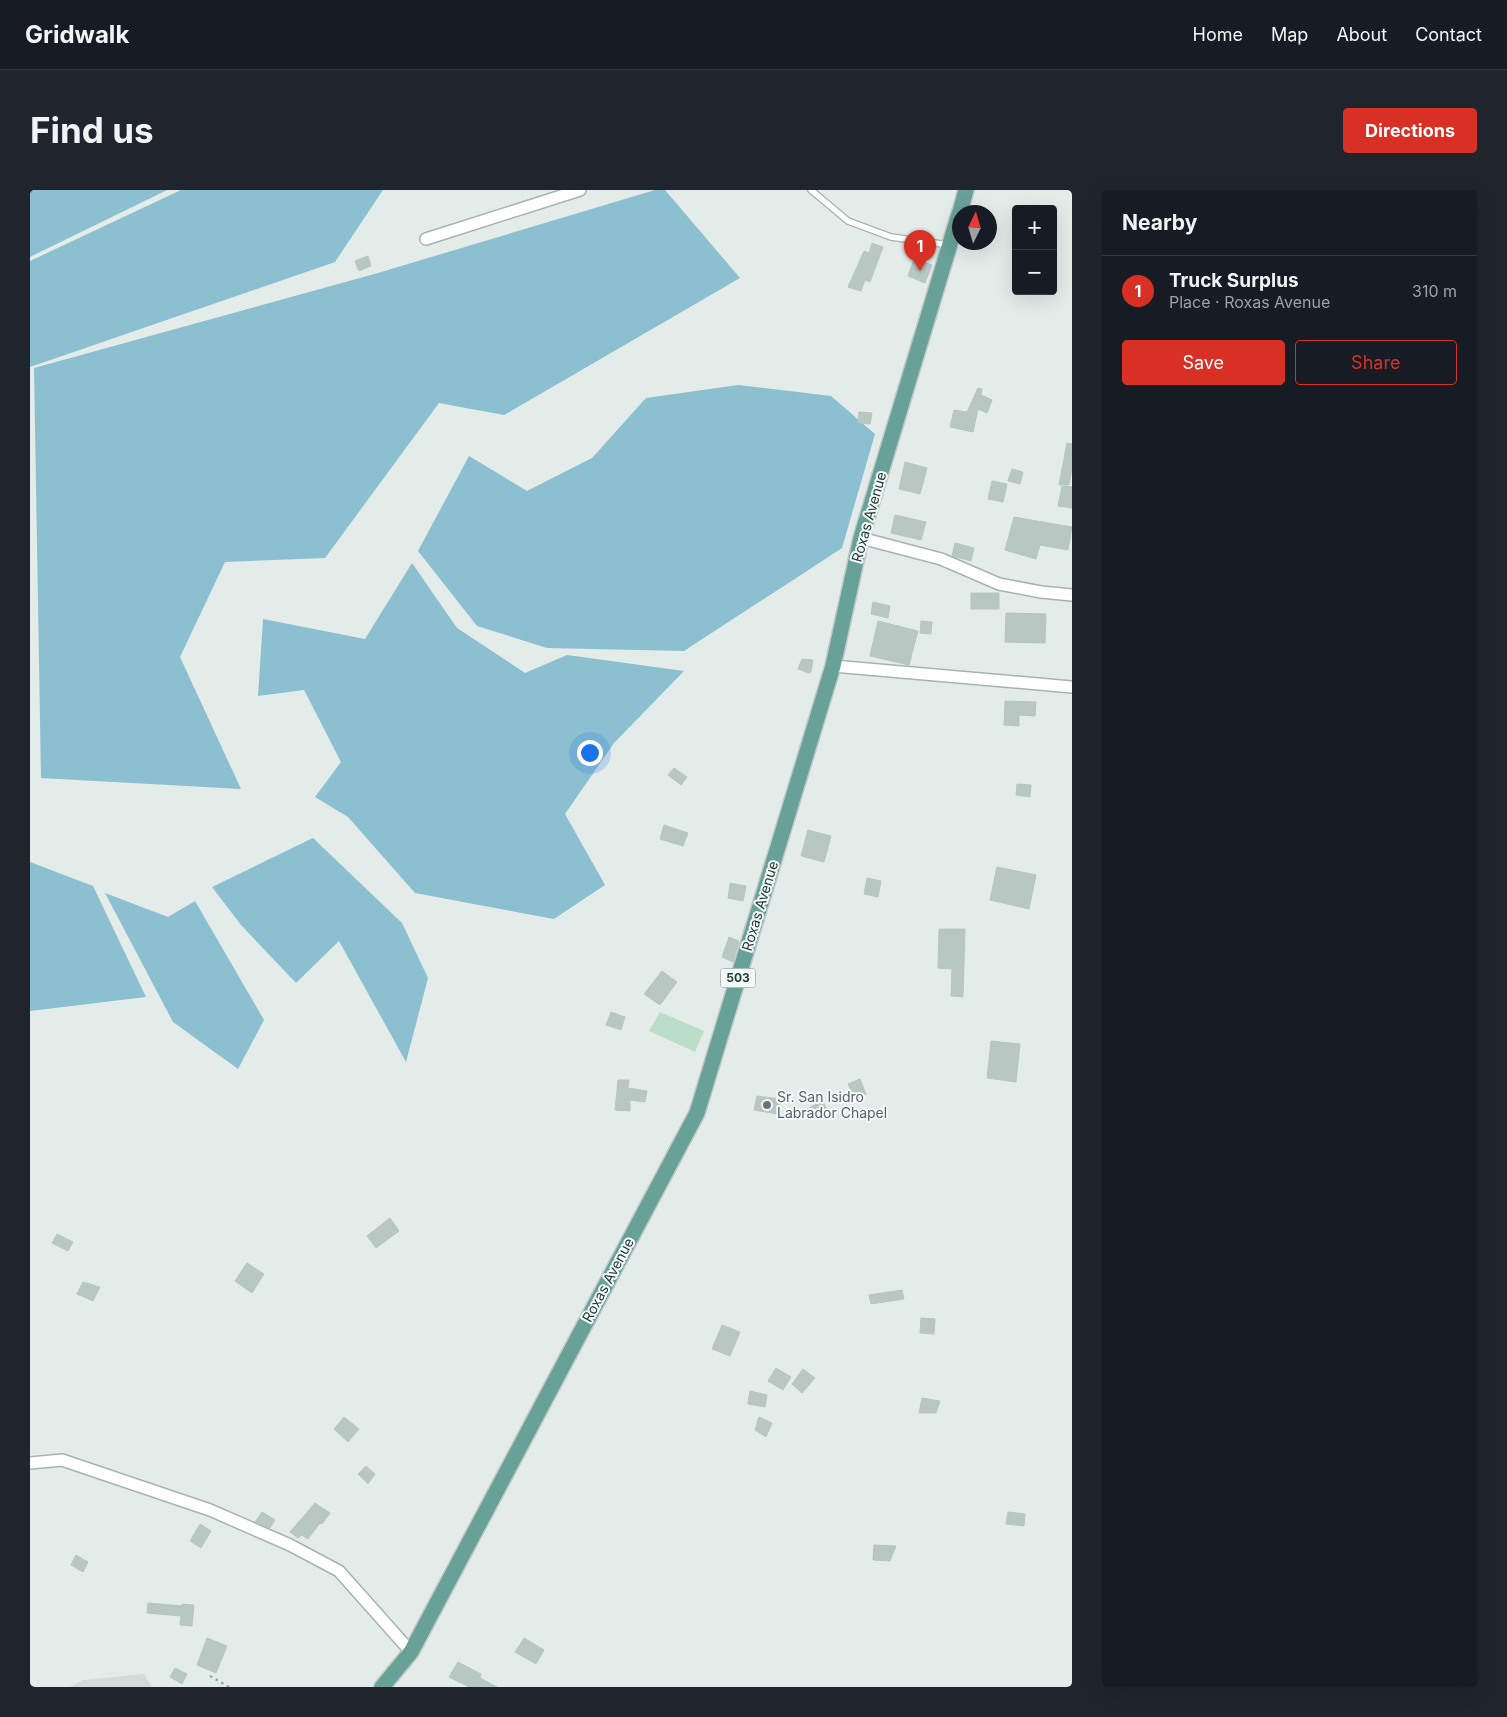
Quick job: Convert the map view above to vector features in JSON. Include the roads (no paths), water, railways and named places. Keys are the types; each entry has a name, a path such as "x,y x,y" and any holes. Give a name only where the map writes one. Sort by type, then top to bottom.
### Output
{"main road":[{"name":"Roxas Avenue","path":"962,205 966,190"},
{"name":"Roxas Avenue","path":"382,1687 411,1652 696,1113 833,666 861,538 952,242"}],"street":[{"path":"426,239 580,190"},
{"path":"861,538 941,559 999,584 1041,592 1072,595"},
{"path":"833,666 1072,688"},
{"path":"30,1463 62,1460 210,1510 290,1545 339,1571 411,1652"}],"lane":[{"path":"811,190 848,221 890,237 951,246"}],"water":[{"path":"30,190 167,190 30,257"},
{"path":"181,190 383,190 335,262 30,367 30,261"},
{"path":"655,190 665,190 740,278 504,415 439,403 325,558 225,562 180,657 241,789 41,778 34,368 378,273"},
{"path":"738,385 831,396 875,434 842,548 684,651 547,648 477,626 418,551 469,456 527,491 592,458 646,398"},
{"path":"412,563 457,628 525,673 567,655 684,671 614,743 565,814 605,885 554,919 415,893 348,817 315,797 341,762 304,690 258,696 263,619 365,639"},
{"path":"313,838 402,923 428,978 406,1062 339,941 296,983 241,925 212,887"},
{"path":"30,862 93,886 146,997 30,1011"},
{"path":"105,893 168,917 195,901 264,1020 238,1069 173,1022"}],"place":[{"name":"Truck Surplus","path":"920,271"},
{"name":"Sr. San Isidro Labrador Chapel","path":"767,1105"}]}
